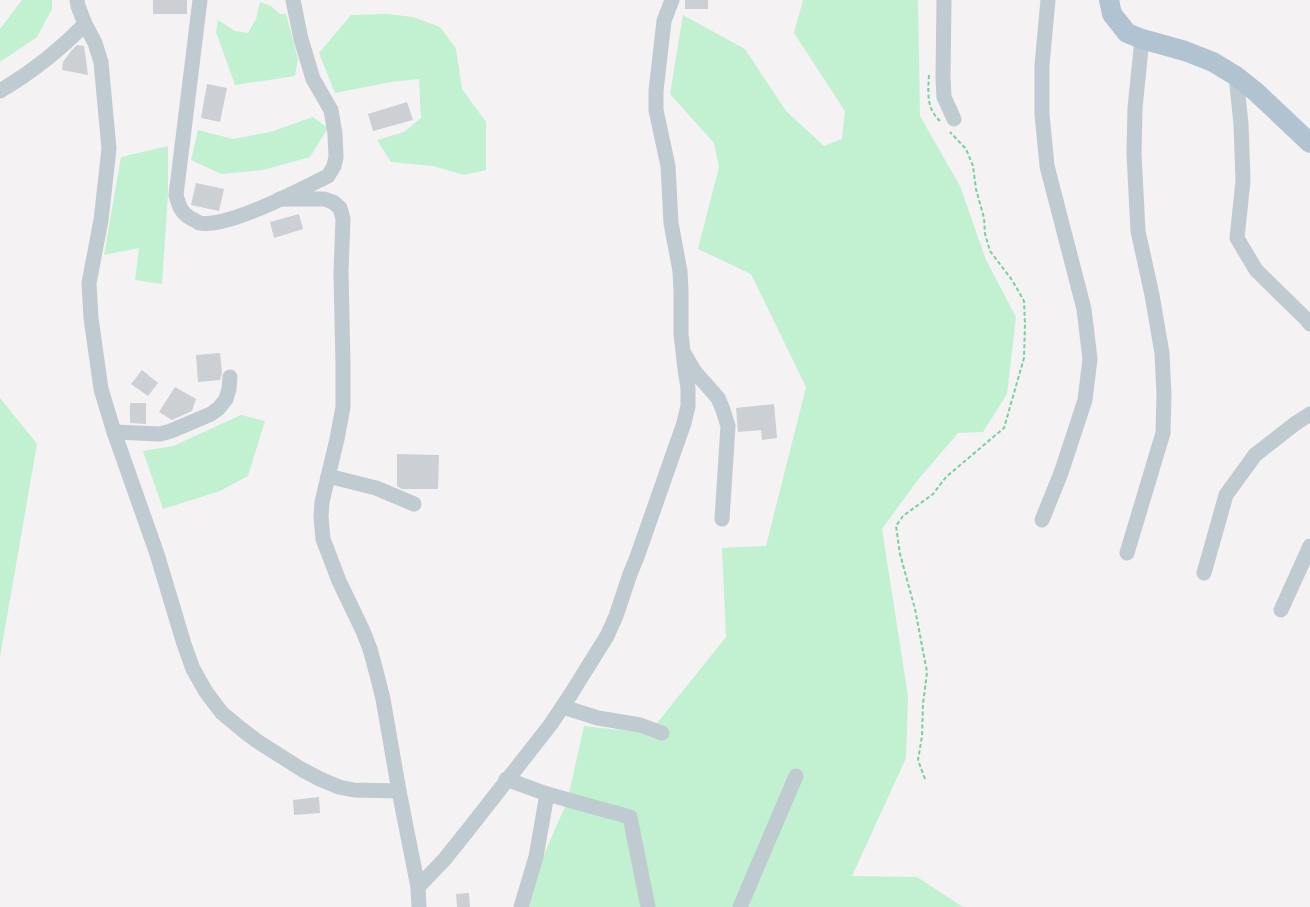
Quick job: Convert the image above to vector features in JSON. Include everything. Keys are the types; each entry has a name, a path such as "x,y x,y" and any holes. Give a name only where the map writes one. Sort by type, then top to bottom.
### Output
{"main road":[{"path":"1108,0 1112,14 1127,33 1213,62 1236,76 1256,92 1310,143"}],"street":[{"path":"77,0 101,62 109,148 106,182 89,283 91,318 102,389 114,432 158,554 193,669 206,692 222,712 275,754 314,776 339,787 354,790 398,791"},
{"path":"200,0 176,195 179,208 186,216 198,223 216,223 253,212 328,176 334,166 336,157 335,134 331,110 313,79 301,39 293,0"},
{"path":"418,888 444,860 551,724 607,636 616,616 674,452 688,406 688,388 682,350 680,271 671,223 668,166 656,110 656,91 664,21 672,0"},
{"path":"944,0 943,78 948,124"},
{"path":"1042,520 1061,473 1085,400 1090,358 1084,309 1047,166 1042,114 1042,75 1048,0"},
{"path":"0,90 47,60 85,24"},
{"path":"1127,553 1163,434 1162,353 1138,231 1134,154 1135,108 1142,39"},
{"path":"1236,76 1243,181 1237,238 1256,270 1310,324"},
{"path":"280,199 324,199 333,202 340,208 343,219 341,272 343,406 321,517 323,539 339,581 370,649 383,699 398,791 418,888 419,907"},
{"path":"682,350 695,372 718,398 724,410 728,426 722,519"},
{"path":"114,432 160,434 211,414 226,399 230,377"},
{"path":"1204,573 1226,494 1255,455 1310,414"},
{"path":"328,476 376,488 414,504"},
{"path":"1281,610 1310,546"},
{"path":"563,707 598,718 640,725 662,733"},
{"path":"740,907 796,776"},
{"path":"506,780 547,794 630,817 648,907"},
{"path":"521,907 536,857 547,794"}],"path":[{"path":"925,779 918,760 922,736 927,672 915,609 900,554 896,526 904,516 933,494 946,477 1004,428 1024,358 1025,324 1024,300 1012,280 990,251 976,189 974,166 966,149 948,124 933,114 928,102 929,72"}],"green space":[{"path":"22,0 52,0 52,9 37,37 0,62 0,29"},
{"path":"803,0 918,0 920,116 960,186 986,260 1016,317 1007,394 983,432 958,433 917,481 882,529 908,696 906,758 852,876 917,877 963,907 521,907 567,802 584,726 649,733 726,637 722,548 766,546 806,387 751,274 698,249 719,167 714,143 670,94 683,15 745,49 786,111 824,146 842,139 845,111 794,33"},
{"path":"260,2 271,6 280,14 286,14 298,59 295,76 235,85 216,32 218,20 235,31 248,33 256,19"},
{"path":"387,14 413,17 440,27 456,49 462,89 486,122 486,170 464,175 433,166 391,162 377,140 404,132 421,118 419,79 391,82 335,93 319,53 351,15"},
{"path":"313,117 328,128 310,157 263,170 221,174 191,160 198,130 233,139 270,132"},
{"path":"168,146 168,194 162,284 135,280 139,248 104,255 121,157"},
{"path":"0,398 37,444 0,657"},
{"path":"241,415 265,421 248,476 220,491 163,509 143,451 173,446"}],"building":[{"path":"153,0 187,0 187,14 153,14"},
{"path":"685,0 708,0 708,9 685,9"},
{"path":"77,45 84,46 88,75 62,70 63,62"},
{"path":"207,84 227,88 220,122 201,118"},
{"path":"407,102 413,120 373,131 368,114"},
{"path":"196,183 224,189 219,211 191,205"},
{"path":"299,214 303,229 274,238 270,222"},
{"path":"220,353 222,373 220,380 198,382 196,355"},
{"path":"142,370 158,383 148,396 131,384"},
{"path":"175,387 196,399 192,411 172,420 159,412"},
{"path":"130,403 146,403 146,424 130,423"},
{"path":"774,404 777,438 762,440 761,430 738,432 736,408"},
{"path":"397,454 439,455 438,489 402,489 397,486"},
{"path":"319,797 320,813 294,815 293,800"},
{"path":"469,893 470,907 457,907 456,894"}]}
